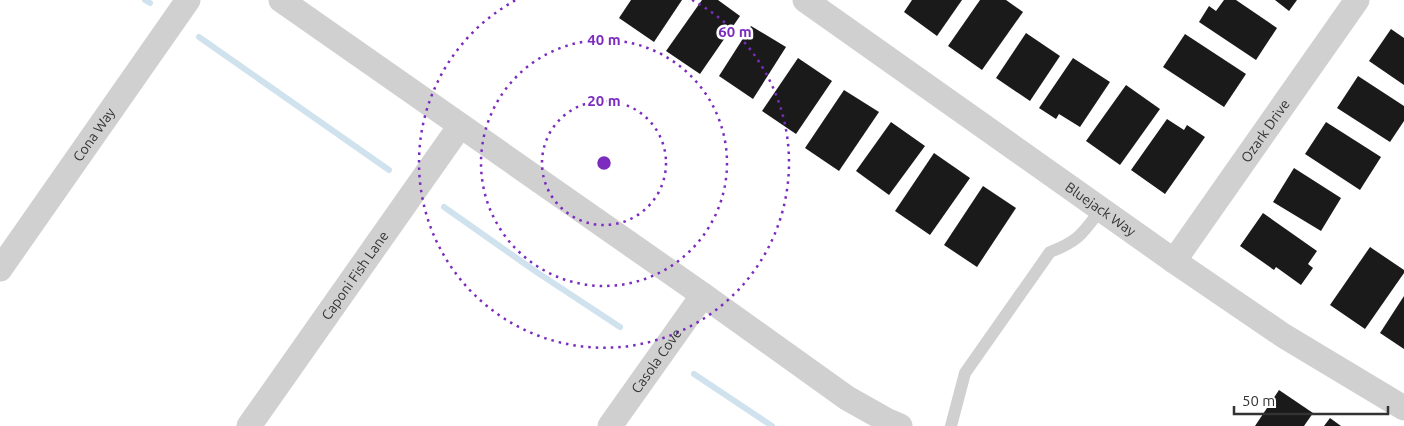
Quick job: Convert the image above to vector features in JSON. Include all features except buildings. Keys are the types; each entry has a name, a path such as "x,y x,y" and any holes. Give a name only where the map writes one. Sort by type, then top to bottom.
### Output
{"street":[{"name":"Cona Way","path":"0,269 188,0"},
{"path":"281,0 847,398 900,426"},
{"name":"Bluejack Way","path":"805,0 1174,261 1284,336 1404,408"},
{"name":"Ozark Drive","path":"1174,261 1357,0"},
{"name":"Caponi Fish Lane","path":"249,426 460,126"},
{"name":"Casola Cove","path":"610,426 702,295"}],"lane":[{"path":"951,426 965,373 1050,252 1067,246 1082,235 1101,209"}],"waterway":[{"path":"145,0 150,3"},
{"path":"199,37 389,170"},
{"path":"444,207 535,271 620,327"},
{"path":"694,374 772,426"}]}
